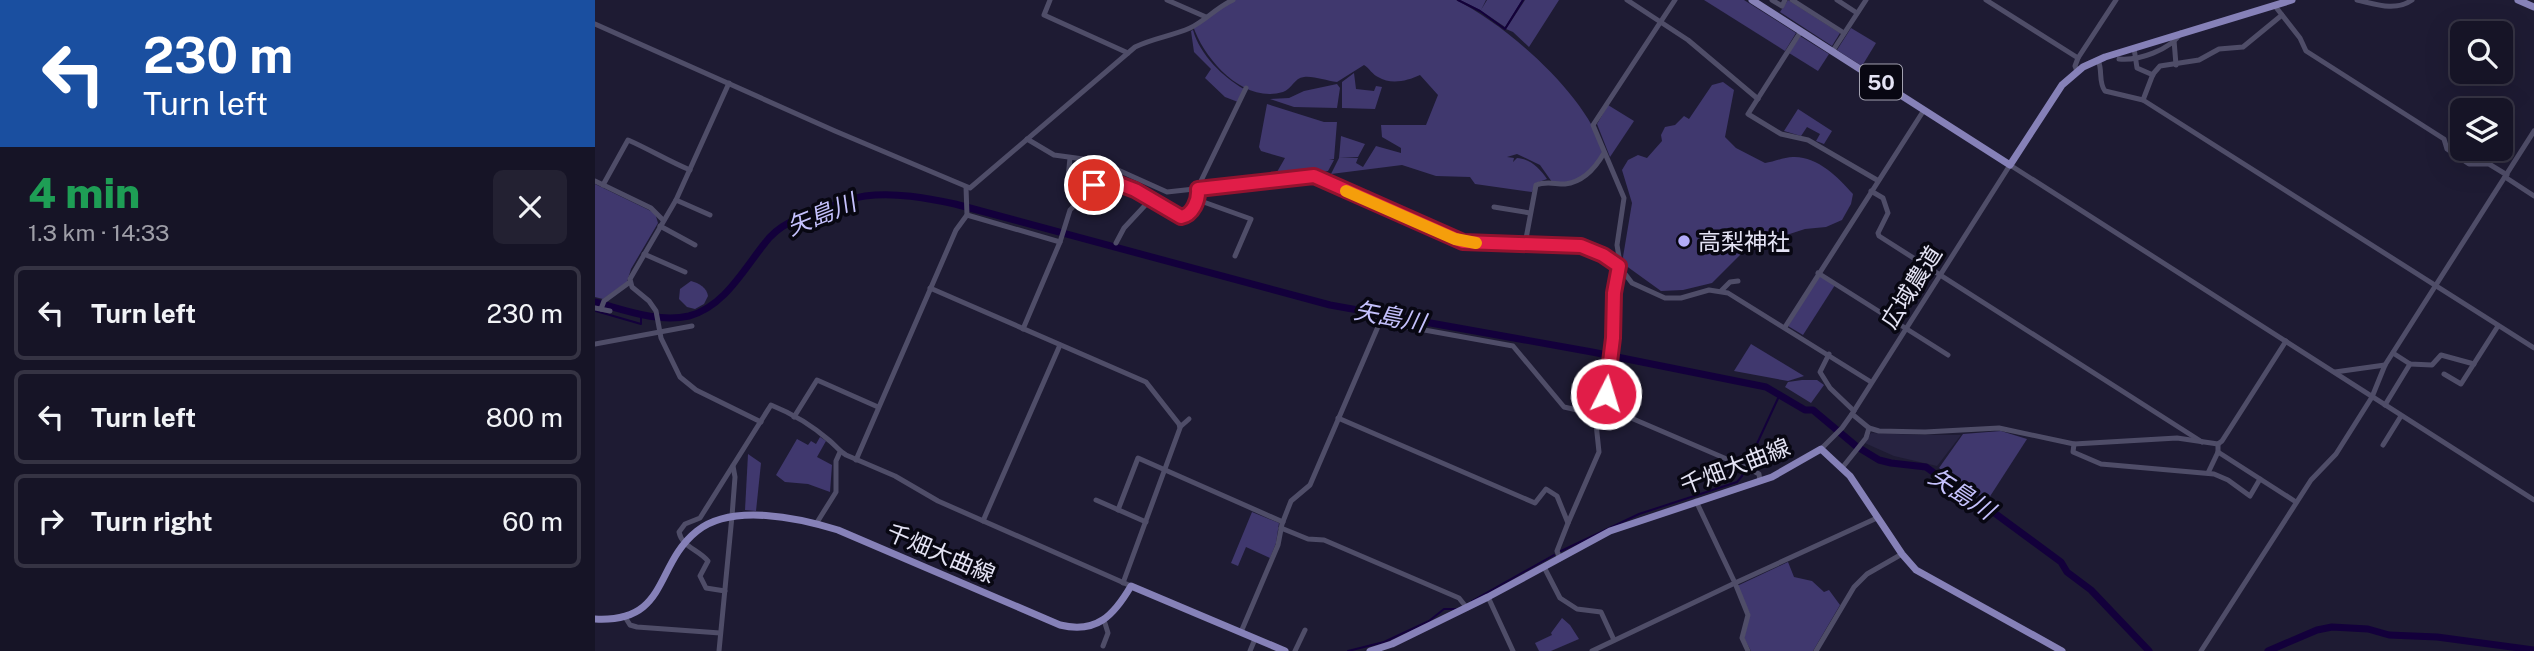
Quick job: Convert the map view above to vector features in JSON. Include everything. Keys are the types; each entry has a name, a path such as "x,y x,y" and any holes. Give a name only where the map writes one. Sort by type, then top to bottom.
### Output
{"main road":[{"name":"50","path":"1752,0 2010,164"},
{"path":"2010,164 2062,85 2077,71 2098,60 2123,57 2134,48 2292,0"},
{"path":"2518,0 2534,7"},
{"name":"千畑大曲線","path":"1370,651 1392,644 1467,608 1611,531 1782,473 1821,449 1842,468 1902,554 1923,576 1984,606 2062,651"},
{"name":"千畑大曲線","path":"625,617 650,600 684,544 702,527 733,516 761,515 838,530 1060,625 1079,628 1104,620"},
{"path":"1104,620 1117,609 1127,584 1285,651"},
{"path":"595,619 625,617"}],"street":[{"path":"1050,0 1044,15 1128,53"},
{"path":"1167,0 1206,17"},
{"path":"595,24 966,187 975,186 1128,53 1146,42 1189,29 1233,0"},
{"path":"1627,0 1688,40 1758,99"},
{"path":"1560,559 1557,551 1599,452 1595,414 1605,397 1614,293 1619,266 1617,245 1624,198 1593,125 1675,0"},
{"path":"1772,0 1781,6 1785,0"},
{"path":"1792,0 1844,33"},
{"path":"1836,0 1857,13"},
{"path":"1832,52 1866,0"},
{"path":"1986,0 2078,58"},
{"path":"2077,71 2075,66 2078,58 2116,0"},
{"path":"2357,0 2396,7 2411,0"},
{"path":"2275,6 2300,38 2305,51 2444,139 2447,149 2469,164 2489,164 2534,196"},
{"path":"2143,100 2153,75 2160,66 2199,60 2219,49 2243,47 2283,15"},
{"path":"1801,31 1748,114 1781,134 1808,139 1877,180"},
{"path":"2176,37 2176,65"},
{"path":"2123,57 2136,59 2176,37"},
{"path":"2146,45 2148,54"},
{"path":"2134,48 2137,68 2153,75"},
{"path":"2098,60 2101,66 2101,85 2105,92 2143,100 2534,348"},
{"path":"729,83 676,200 632,273 631,282 632,287 652,304 658,318 659,334 678,374 689,385 761,422"},
{"path":"1023,329 1060,242 1070,210 1077,201 1098,182 1106,179 1135,190 1181,217 1189,213 1198,200 1198,189 1246,88"},
{"path":"1785,327 1924,110"},
{"path":"2201,651 2296,502 2336,453 2372,397 2385,365 2534,131"},
{"path":"1027,139 1054,155 1089,158 1167,192 1314,176 1463,242 1581,246 1603,255 1619,266 1632,283 1665,298 1681,298 1709,289 1721,291 1785,327 1871,382"},
{"path":"603,185 628,140 690,170"},
{"path":"1525,244 1536,185 1566,184 1580,180 1604,153"},
{"path":"1070,158 1066,188 1077,201"},
{"path":"2010,164 2534,500"},
{"name":"広域農道","path":"1821,449 1842,428 1853,412 2010,164"},
{"path":"595,181 650,208 661,223 695,245"},
{"path":"856,460 956,230 967,214 966,187"},
{"path":"1871,191 1883,198 1888,213 1879,236 2202,442"},
{"path":"676,200 710,215"},
{"path":"1115,243 1124,228 1150,200"},
{"path":"1198,200 1251,219 1235,256"},
{"path":"1494,207 1530,213"},
{"path":"967,214 1060,242"},
{"path":"644,254 685,272"},
{"path":"1818,273 1948,355"},
{"path":"1721,291 1730,282 1738,281"},
{"path":"610,311 600,307 631,282"},
{"path":"930,288 1146,382 1180,427"},
{"path":"1241,632 1278,545 1291,501 1310,485 1380,322 1513,346 1561,406 1595,414 1617,412 1747,468 1759,474 1760,481"},
{"path":"595,344 659,334 688,325 692,327"},
{"path":"2444,374 2461,384 2498,326"},
{"path":"1829,354 1820,372 1830,388 1869,428 1925,432 1999,428 2074,444 2169,438 2218,444 2286,341"},
{"path":"982,521 1060,345"},
{"path":"2393,353 2410,364 2432,365 2441,355 2474,364"},
{"path":"2385,405 2410,364"},
{"path":"2335,372 2385,365"},
{"path":"794,417 817,380 878,407"},
{"path":"725,591 706,588 700,576 708,561 684,544 679,536 681,528 700,517 771,405 829,440 840,452 895,476 938,501 1127,584 1180,427 1189,419"},
{"path":"2383,445 2402,416"},
{"path":"1338,418 1535,503 1546,489 1557,496 1569,523"},
{"path":"1842,468 1866,438 1869,428"},
{"path":"2074,444 2073,452 2101,464 2208,473 2223,477 2250,496 2260,479"},
{"path":"2208,473 2218,452 2218,444"},
{"path":"816,524 836,492 836,461 840,452"},
{"path":"2218,452 2296,502"},
{"path":"1118,510 1138,458 1282,525 1307,540 1324,540 1459,598 1467,608"},
{"path":"719,651 733,516 733,465"},
{"path":"1096,500 1146,522"},
{"path":"1696,501 1748,615 1742,638 1748,651"},
{"path":"1592,651 1877,518"},
{"path":"1816,651 1854,587 1867,575 1902,554"},
{"path":"1544,567 1560,598 1577,609 1601,612 1614,640"},
{"path":"1488,597 1513,651"},
{"path":"625,617 630,625 637,627 720,633"},
{"path":"1103,646 1108,633 1104,620"},
{"path":"1295,651 1305,630"},
{"path":"1250,651 1255,639"}],"shaded area":[{"path":"1233,0 1456,0 1499,27 1543,64 1581,108 1604,153 1583,176 1562,182 1552,182 1540,165 1517,154 1507,157 1514,158 1513,162 1517,158 1531,162 1547,179 1536,183 1532,192 1475,184 1470,177 1436,176 1402,165 1331,174 1339,158 1358,158 1356,163 1363,167 1376,146 1401,153 1401,148 1382,137 1381,125 1426,125 1438,95 1420,75 1388,81 1376,76 1364,65 1337,82 1312,77 1301,78 1283,92 1268,94 1240,85 1216,65 1198,39 1193,26"},
{"path":"1460,0 1486,0 1481,10 1487,0 1522,0 1505,27"},
{"path":"1525,0 1559,0 1529,47 1506,29"},
{"path":"1704,0 1744,0 1796,33 1785,51"},
{"path":"1788,0 1840,33 1832,46 1780,12"},
{"path":"1851,28 1876,43 1862,66 1837,50"},
{"path":"1193,30 1201,48 1213,64 1244,89 1238,102 1225,97 1205,78 1211,69 1194,52"},
{"path":"1800,36 1829,54 1818,71 1789,53"},
{"path":"1354,73 1356,89 1374,91 1376,86 1382,87 1375,109 1342,108 1342,82"},
{"path":"1723,82 1734,90 1725,137 1736,148 1765,163 1793,157 1819,164 1853,194 1851,204 1842,220 1826,227 1805,229 1747,248 1712,283 1683,290 1661,291 1625,265 1623,257 1632,203 1622,170 1628,160 1638,155 1647,158 1662,141 1661,135 1665,127 1675,125 1684,116 1689,119 1712,85"},
{"path":"1337,84 1340,88 1337,108 1294,107 1270,99 1289,98 1304,91"},
{"path":"1267,104 1324,122 1337,122 1334,159 1329,160 1334,160 1328,171 1273,179 1285,158 1261,151 1259,147"},
{"path":"1608,105 1634,121 1610,157 1597,124"},
{"path":"1798,109 1832,131 1824,144 1816,141 1820,134 1807,127 1801,136 1784,131"},
{"path":"1341,136 1365,144 1358,157 1339,158"},
{"path":"595,184 655,213 658,223 631,269 627,282 603,299 595,297"},
{"path":"1819,275 1835,285 1803,335 1788,326"},
{"path":"691,281 702,286 708,296 704,304 695,309 687,307 679,299 680,289"},
{"path":"1751,344 1804,376 1788,381 1734,371"},
{"path":"1817,380 1824,385 1811,403 1785,387 1788,382"},
{"path":"2001,431 2027,439 1987,501 1939,468 1963,434"},
{"path":"1871,433 1961,435 1937,466 1894,456 1865,443"},
{"path":"820,437 826,441 817,457 832,465 830,492 808,484 785,482 776,475 797,439 808,445 811,441 816,444"},
{"path":"748,454 761,463 756,511 745,510"},
{"path":"1252,512 1279,523 1276,543 1270,558 1246,547 1238,566 1231,563"},
{"path":"1788,562 1794,577 1812,581 1824,592 1829,590 1840,605 1813,651 1751,651 1744,638 1750,614 1737,586"},
{"path":"1562,618 1579,639 1551,651 1539,651 1535,643 1552,635"}],"waterway":[{"path":"1458,0 1480,11 1505,29 1523,0"},
{"name":"矢島川","path":"595,302 654,317 689,316 723,296 770,236 796,219 865,196 899,195 955,204 1330,305 1592,352 1766,387 1805,410 1813,410 1856,446 1879,460 1926,467 1972,501 1989,509 2061,562 2067,572 2091,590 2149,651"},
{"path":"596,311 641,324 641,315"},
{"path":"1561,551 1639,514 1737,482 1780,394"},
{"path":"1472,601 1554,555"},
{"path":"1348,651 1384,642 1429,621 1444,609 1456,609"},
{"name":"矢島川","path":"2268,651 2317,630 2332,627 2534,650"}],"slow traffic":[{"path":"1346,191 1455,239 1476,243"}],"place":[{"name":"高梨神社","path":"1684,241"}],"route":[{"path":"1094,185 1106,179 1124,185 1181,217 1189,213 1198,200 1198,189 1265,184 1314,176 1463,242 1571,245 1591,250 1619,266 1614,293 1613,338 1606,394"}]}
